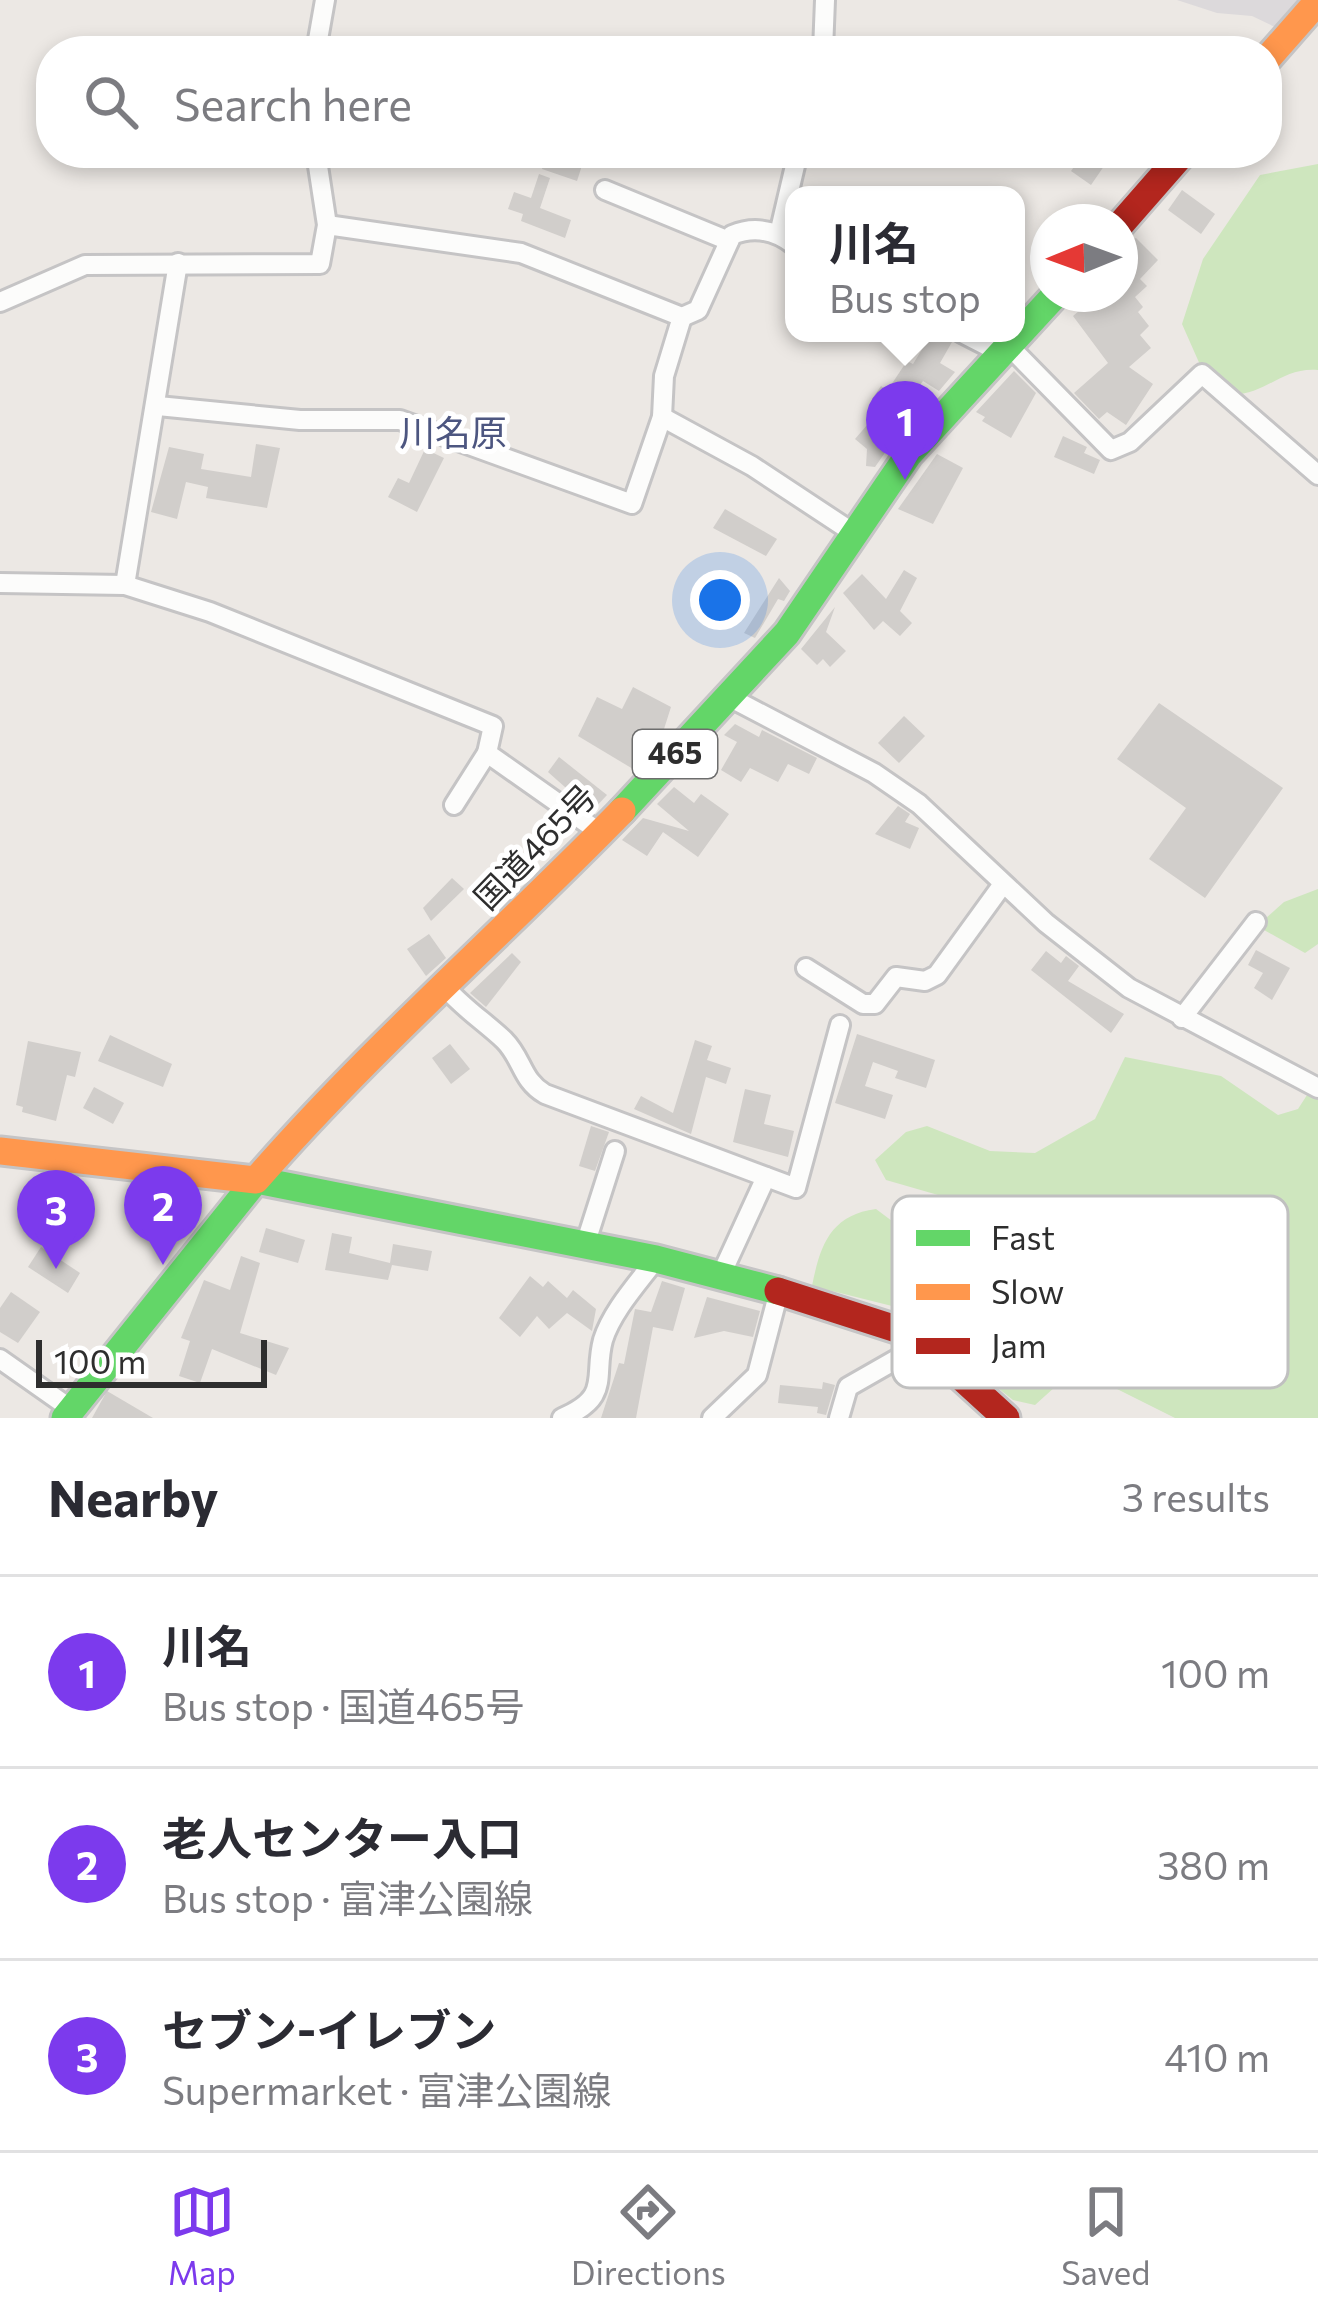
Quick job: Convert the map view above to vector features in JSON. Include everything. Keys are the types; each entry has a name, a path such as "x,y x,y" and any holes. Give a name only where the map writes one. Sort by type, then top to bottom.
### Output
{"main road":[{"path":"1282,42 1318,2"},
{"path":"1138,204 1170,168"},
{"name":"国道465号","path":"68,1414 166,1285 340,1084 445,987 731,698 787,633 909,454 1011,342"},
{"path":"0,1151 256,1180 656,1259 892,1327"},
{"path":"974,1388 1006,1418"}],"street":[{"path":"319,36 325,0"},
{"path":"824,36 825,0"},
{"path":"0,302 85,265 307,268 320,264 327,225 318,168"},
{"path":"605,190 729,242"},
{"path":"327,225 520,253 682,317 698,310 729,242 747,229 785,239"},
{"path":"125,585 178,263"},
{"path":"158,406 300,420 400,420 632,504 662,416 664,376 682,317"},
{"path":"986,342 1004,349 1111,450 1130,442 1202,374 1318,476"},
{"path":"662,416 752,466 855,533"},
{"path":"0,583 125,585 210,612 493,726 487,753 454,805"},
{"path":"731,698 904,794 1129,988 1318,1088"},
{"path":"487,753 599,832"},
{"path":"806,968 863,1004 875,1004 896,977 925,981 938,974 1003,884"},
{"path":"1182,1018 1256,922"},
{"path":"445,987 472,1019 505,1041 526,1083 796,1188 840,1025"},
{"path":"585,1245 614,1151"},
{"path":"721,1275 766,1177"},
{"path":"562,1418 592,1396 603,1378 603,1342 656,1259"},
{"path":"712,1418 757,1375 779,1291"},
{"path":"0,1359 68,1414"},
{"path":"839,1418 848,1387 892,1362"}],"shaded area":[{"path":"1177,0 1302,0 1277,28 1252,16 1217,13"}],"green space":[{"path":"1318,164 1318,370 1294,372 1232,395 1201,367 1182,324 1203,259 1260,175"},
{"path":"1318,889 1318,944 1305,953 1257,926 1284,902"},
{"path":"1125,1057 1221,1076 1278,1115 1298,1109 1318,1078 1318,1418 1175,1418 1115,1388 1288,1388 1288,1196 942,1196 886,1180 875,1160 906,1132 927,1126 990,1151 1035,1153 1095,1119"},
{"path":"876,1209 892,1221 892,1306 812,1286 824,1246 838,1225"},
{"path":"998,1388 1054,1388 1035,1405 1013,1400"}],"building":[{"path":"542,168 581,168 577,181"},
{"path":"1073,168 1103,168 1091,185 1071,171"},
{"path":"539,174 550,178 540,208 571,220 565,238 521,221 523,214 508,209 514,192 531,198"},
{"path":"1182,190 1215,214 1201,234 1168,210"},
{"path":"1138,240 1158,260 1140,279 1147,286 1138,294"},
{"path":"1078,312 1138,312 1149,326 1140,335 1151,348 1129,367 1153,384 1126,425 1107,412 1099,419 1074,393 1108,363 1073,316"},
{"path":"926,342 952,342 940,363 955,372 939,391 923,381 896,417 872,399 881,386 887,391 907,361 913,364"},
{"path":"1014,371 1036,393 1011,438 982,421 985,417 976,412"},
{"path":"868,424 891,444 875,467 866,466 867,449 855,439"},
{"path":"1063,436 1087,447 1084,453 1100,460 1094,474 1054,457"},
{"path":"256,444 280,448 267,508 206,498 208,487 186,482 177,519 151,512 169,447 204,454 201,469 251,477"},
{"path":"425,449 444,458 417,512 388,497 398,478 409,483"},
{"path":"937,454 963,468 933,524 898,509"},
{"path":"725,509 777,539 766,556 713,528"},
{"path":"904,570 917,578 900,611 912,623 900,636 883,621 874,630 843,593 862,574 886,599"},
{"path":"779,578 790,591 784,601 778,599 755,638 744,633"},
{"path":"835,607 826,632 846,651 830,667 823,659 817,665 801,649"},
{"path":"633,687 671,707 664,729 633,769 578,736 597,697 622,709"},
{"path":"1159,703 1283,788 1205,898 1149,859 1186,808 1117,759"},
{"path":"904,716 925,736 899,763 878,743"},
{"path":"735,724 759,737 762,730 817,758 809,774 788,764 778,782 750,768 741,782 721,770 737,742 724,735"},
{"path":"559,757 607,795 592,811 548,772"},
{"path":"674,787 694,803 701,794 729,814 698,857 663,832 647,856 622,840 643,818 689,831 657,804"},
{"path":"898,806 910,814 905,822 919,828 910,849 875,834"},
{"path":"452,878 464,889 431,921 423,908"},
{"path":"429,934 446,958 426,976 407,949"},
{"path":"1256,950 1290,968 1272,1000 1254,988 1263,973 1248,965"},
{"path":"1046,951 1061,963 1066,956 1079,966 1068,981 1124,1014 1111,1033 1031,970"},
{"path":"512,953 521,962 486,1007 470,993"},
{"path":"857,1034 935,1060 926,1088 895,1078 898,1071 873,1062 865,1086 893,1095 885,1119 835,1103"},
{"path":"110,1035 172,1064 163,1087 98,1061"},
{"path":"695,1040 712,1046 707,1060 731,1068 726,1084 706,1077 691,1134 634,1109 641,1096 673,1113"},
{"path":"28,1041 81,1052 75,1077 67,1075 56,1121 22,1112 23,1107 16,1105"},
{"path":"450,1044 470,1069 451,1084 432,1058"},
{"path":"94,1087 124,1103 113,1124 83,1108"},
{"path":"745,1089 771,1095 764,1124 794,1131 788,1157 733,1142"},
{"path":"591,1126 609,1132 595,1171 579,1166"},
{"path":"266,1228 305,1240 298,1263 259,1252"},
{"path":"332,1233 352,1237 349,1253 390,1263 393,1244 432,1251 428,1271 392,1265 388,1280 325,1270"},
{"path":"41,1247 80,1273 68,1293 28,1267"},
{"path":"241,1256 260,1263 240,1333 289,1348 276,1375 212,1349 200,1383 179,1376 190,1341 181,1338 204,1280 230,1290"},
{"path":"530,1276 543,1287 548,1281 567,1298 573,1290 596,1309 592,1331 567,1313 549,1329 537,1316 520,1337 499,1318"},
{"path":"662,1281 685,1288 673,1331 653,1327 636,1418 601,1418 619,1363 624,1364 635,1309 651,1312"},
{"path":"11,1292 40,1312 18,1343 0,1332 0,1308"},
{"path":"707,1297 760,1311 753,1337 724,1331 694,1338"},
{"path":"823,1382 835,1385 826,1415 817,1413 818,1407 778,1403 780,1385 822,1389"},
{"path":"107,1391 153,1418 92,1418"}],"traffic: fast":[{"path":"1025,328 1039,312"},
{"path":"622,811 787,633 909,454 1012,342"},
{"path":"65,1418 256,1180 656,1259 778,1291"}],"traffic: slow":[{"path":"1282,42 1318,1"},
{"path":"0,1151 256,1180 390,1038 622,811"}],"traffic: jam":[{"path":"1138,204 1170,168"},
{"path":"778,1291 892,1328"},
{"path":"973,1388 1006,1418"}],"place":[{"name":"川名","path":"905,480"},
{"name":"老人センター入口","path":"163,1265"},
{"name":"セブン-イレブン","path":"56,1269"}],"district":[{"name":"川名原","path":"453,433"}]}
